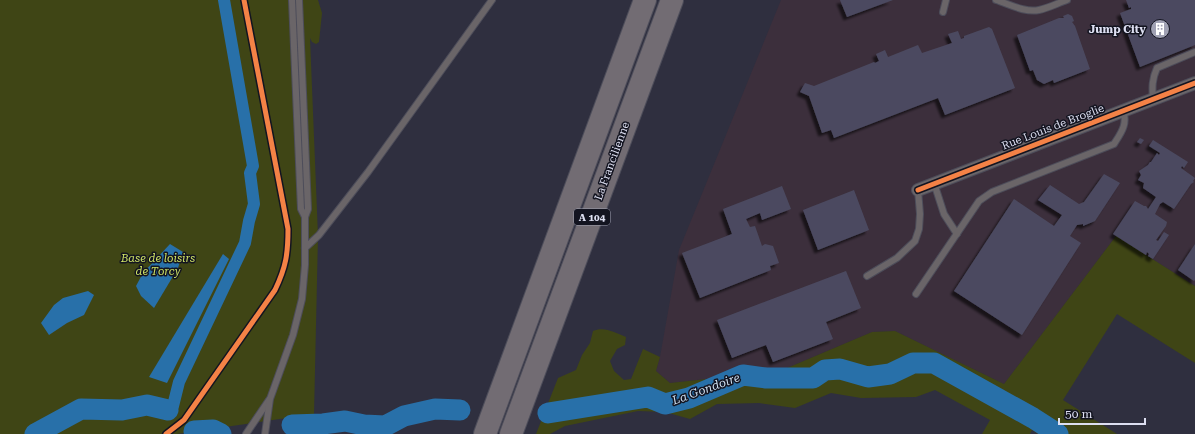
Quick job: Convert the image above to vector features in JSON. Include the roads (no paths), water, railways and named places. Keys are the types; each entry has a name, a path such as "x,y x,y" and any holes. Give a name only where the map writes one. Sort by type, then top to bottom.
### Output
{"highway":[{"name":"A 104","path":"485,434 645,0"},
{"name":"La Francilienne","path":"511,434 672,0"}],"street":[{"name":"Rue Louis de Broglie","path":"918,190 1195,83"}],"lane":[{"path":"292,0 301,209 305,217"},
{"path":"265,434 270,399 293,335 302,299 305,217 308,209 299,0"},
{"path":"305,248 319,235 368,172 492,0"},
{"path":"943,12 946,0"},
{"path":"996,0 1019,8 1039,10 1067,0"},
{"path":"1154,99 1152,86 1153,76 1157,68 1195,52"},
{"path":"916,294 979,201 992,192 1114,144 1124,129 1125,116 1123,110"},
{"path":"934,183 944,214 956,234"},
{"path":"867,276 897,258 915,241 919,229 920,214 918,190"},
{"path":"246,434 270,399"}],"water":[{"path":"170,244 183,252 178,268 154,308 141,296 136,286 143,273"},
{"path":"223,254 229,259 167,383 149,377"},
{"path":"88,291 94,295 84,315 67,323 49,335 41,323 54,305 63,298"}],"waterway":[{"path":"168,410 173,406 179,382 245,243 254,204 250,173 253,166 224,0"},
{"name":"La Gondoire","path":"548,413 648,397 665,404 689,398 743,375 766,378 813,378 825,370 840,369 868,377 890,374 913,363 934,363 1033,418 1058,434"},
{"name":"La Gondoire","path":"35,434 81,409 122,410 147,405 168,410"},
{"name":"La Gondoire","path":"292,425 323,424 345,421 364,425 385,426 404,416 435,409 460,410"},
{"name":"La Gondoire","path":"194,431 213,430 221,434"}],"place":[{"name":"Jump City","path":"1160,29"}],"park label":[{"name":"Base de loisirs de Torcy","path":"158,264"}]}
